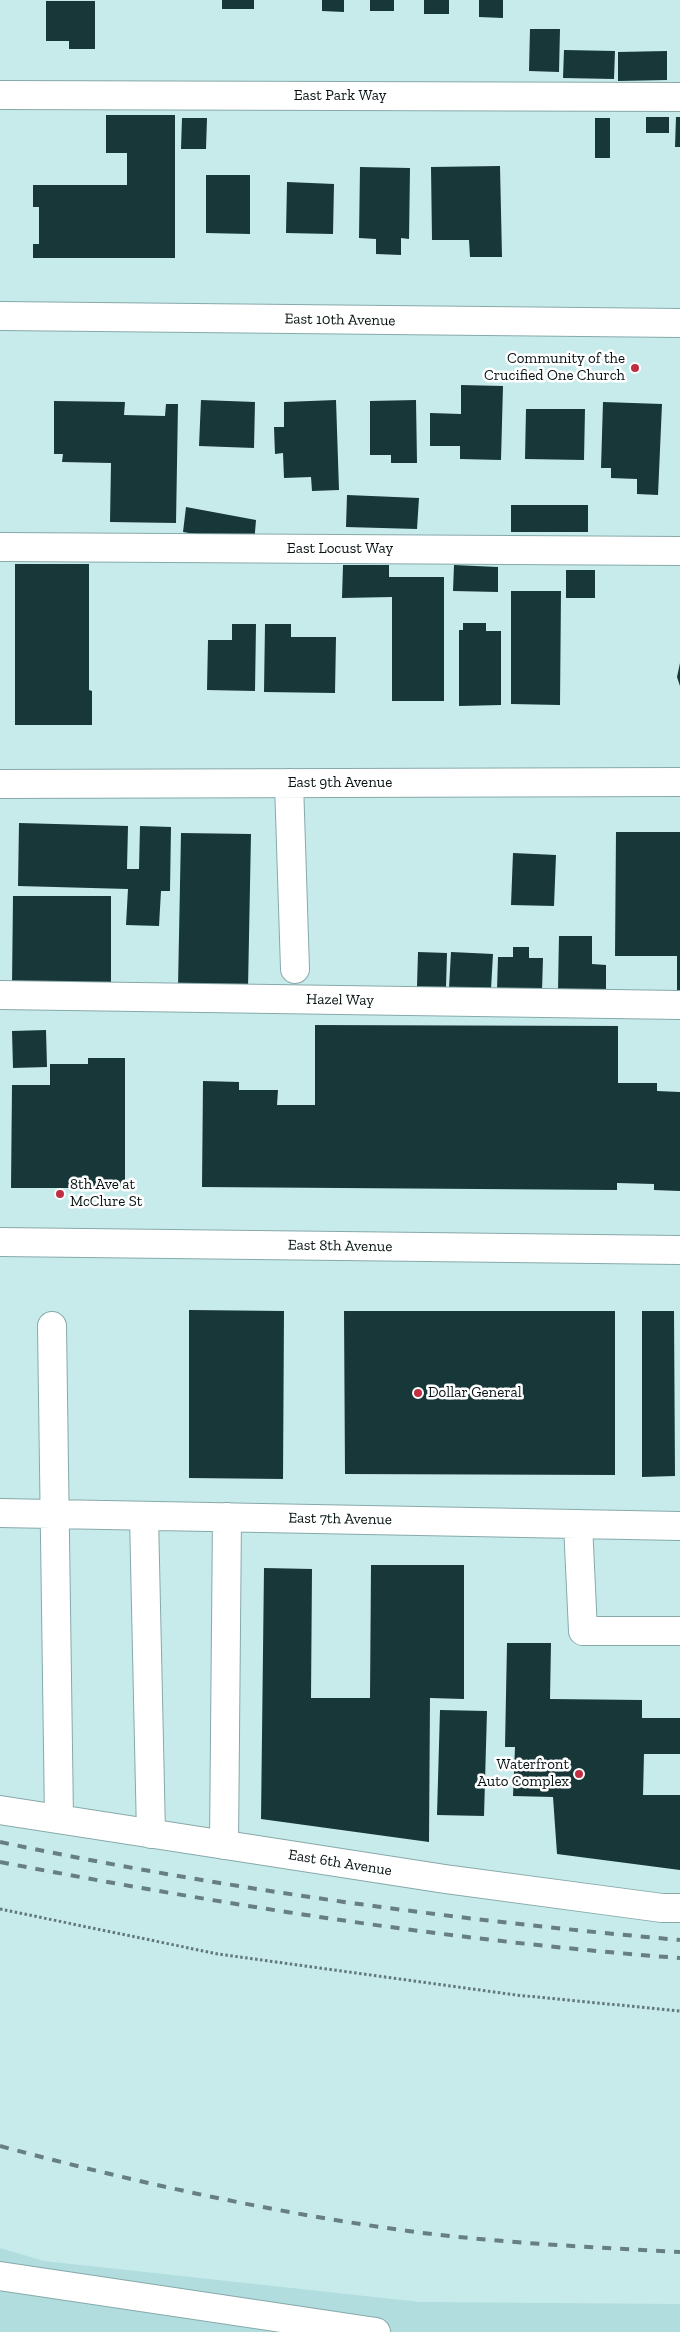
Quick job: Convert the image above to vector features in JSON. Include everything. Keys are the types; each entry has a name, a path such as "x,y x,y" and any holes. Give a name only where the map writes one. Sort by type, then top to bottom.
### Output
{"street":[{"name":"East Park Way","path":"0,95 680,97"},
{"name":"East 10th Avenue","path":"0,316 680,323"},
{"name":"East Locust Way","path":"0,547 680,551"},
{"name":"East 9th Avenue","path":"0,784 680,782"},
{"path":"289,783 295,969"},
{"name":"Hazel Way","path":"0,995 680,1004"},
{"name":"East 8th Avenue","path":"0,1242 680,1250"},
{"path":"52,1326 59,1819"},
{"name":"East 7th Avenue","path":"0,1512 680,1526"},
{"path":"144,1516 151,1834"},
{"path":"224,1845 227,1517"},
{"path":"578,1524 583,1631 680,1631"},
{"name":"East 6th Avenue","path":"0,1810 445,1879 662,1908 680,1908"},
{"path":"0,2276 376,2332"}],"path":[{"path":"0,1909 218,1954 516,1995 680,2012"}],"shaded area":[{"path":"0,2248 44,2261 420,2302 680,2304 680,2332 0,2332"}],"building":[{"path":"222,0 254,0 254,9 222,9"},
{"path":"322,0 344,0 344,12 322,11"},
{"path":"370,0 394,0 394,11 370,11"},
{"path":"424,0 449,0 449,14 424,14"},
{"path":"479,0 503,0 503,18 479,17"},
{"path":"46,1 95,1 95,49 69,49 69,41 46,41"},
{"path":"530,29 560,29 559,72 529,71"},
{"path":"564,50 615,51 614,79 563,78"},
{"path":"667,51 667,80 618,81 618,52"},
{"path":"106,115 175,115 175,258 33,258 33,244 39,244 39,207 33,207 33,185 127,185 127,153 106,153"},
{"path":"646,117 669,117 669,133 646,133"},
{"path":"676,117 680,117 680,147 675,147"},
{"path":"182,118 207,118 206,149 181,149"},
{"path":"595,118 610,118 610,158 595,158"},
{"path":"500,166 502,257 470,257 469,240 432,240 431,167"},
{"path":"360,167 410,168 409,239 401,238 401,255 376,254 376,239 359,238"},
{"path":"206,175 250,175 250,234 206,233"},
{"path":"287,182 334,184 333,234 286,233"},
{"path":"461,385 503,386 501,460 460,459 460,446 430,446 430,413 461,414"},
{"path":"201,400 255,402 254,448 199,446"},
{"path":"336,400 339,490 312,491 311,477 284,478 283,453 275,454 274,427 284,427 284,402"},
{"path":"416,400 417,463 391,463 391,455 370,455 370,401"},
{"path":"54,401 125,402 124,415 165,416 166,404 178,404 176,523 110,522 111,463 62,462 63,454 54,454"},
{"path":"603,402 662,404 658,495 637,494 637,479 611,478 611,468 601,468"},
{"path":"526,409 585,409 584,460 525,459"},
{"path":"347,495 419,498 417,529 346,527"},
{"path":"511,505 588,505 588,532 511,532"},
{"path":"186,507 256,520 254,544 183,532"},
{"path":"15,564 89,564 89,690 92,691 92,725 15,725"},
{"path":"343,565 389,565 389,577 444,577 444,701 392,701 392,597 342,598"},
{"path":"454,565 498,567 498,592 453,591"},
{"path":"566,570 595,570 595,598 566,598"},
{"path":"511,591 561,591 560,705 511,704"},
{"path":"463,623 486,623 486,631 501,631 501,705 459,706 459,630 463,630"},
{"path":"232,624 256,624 255,691 207,690 208,640 232,640"},
{"path":"265,624 291,624 291,637 336,637 335,693 264,692"},
{"path":"680,663 680,686 677,677"},
{"path":"19,823 128,826 127,869 139,869 140,826 171,827 170,891 161,891 159,926 126,925 128,889 18,886"},
{"path":"616,832 680,832 680,993 677,993 677,956 615,956"},
{"path":"181,833 251,834 248,988 178,987"},
{"path":"513,853 556,855 554,906 511,905"},
{"path":"13,896 111,896 111,985 12,985"},
{"path":"559,936 592,936 592,964 606,965 606,991 558,990"},
{"path":"513,947 529,947 529,958 543,958 542,991 497,990 498,957 513,957"},
{"path":"418,952 447,953 446,988 417,987"},
{"path":"451,952 493,954 491,989 449,988"},
{"path":"315,1025 618,1026 618,1083 657,1083 657,1091 680,1092 680,1191 654,1190 654,1184 617,1183 617,1190 202,1187 203,1081 239,1082 239,1090 278,1090 277,1105 315,1105"},
{"path":"46,1030 47,1067 13,1068 12,1031"},
{"path":"88,1058 125,1058 125,1188 11,1188 12,1085 50,1085 50,1064 88,1064"},
{"path":"189,1310 284,1311 283,1479 189,1478"},
{"path":"344,1311 615,1311 615,1475 345,1474"},
{"path":"642,1311 674,1311 675,1476 642,1477"},
{"path":"371,1565 464,1565 464,1699 430,1698 429,1842 261,1819 264,1568 312,1569 311,1698 370,1698"},
{"name":"Waterfront Auto Complex","path":"507,1643 551,1643 550,1699 642,1700 642,1718 680,1718 680,1754 644,1754 643,1795 680,1795 680,1870 557,1854 553,1797 513,1796 515,1747 505,1747"},
{"path":"440,1710 487,1711 484,1816 437,1815"}],"railway":[{"path":"0,1842 169,1874 338,1901 509,1923 680,1940"},
{"path":"0,1862 169,1893 338,1920 509,1942 680,1958"},
{"path":"0,2146 202,2195 356,2223 476,2239 680,2252"}],"place":[{"name":"Community of the Crucified One Church","path":"635,368"},
{"name":"8th Ave at McClure St","path":"60,1194"},
{"name":"Dollar General","path":"418,1393"},
{"name":"Waterfront Auto Complex","path":"579,1774"}]}
